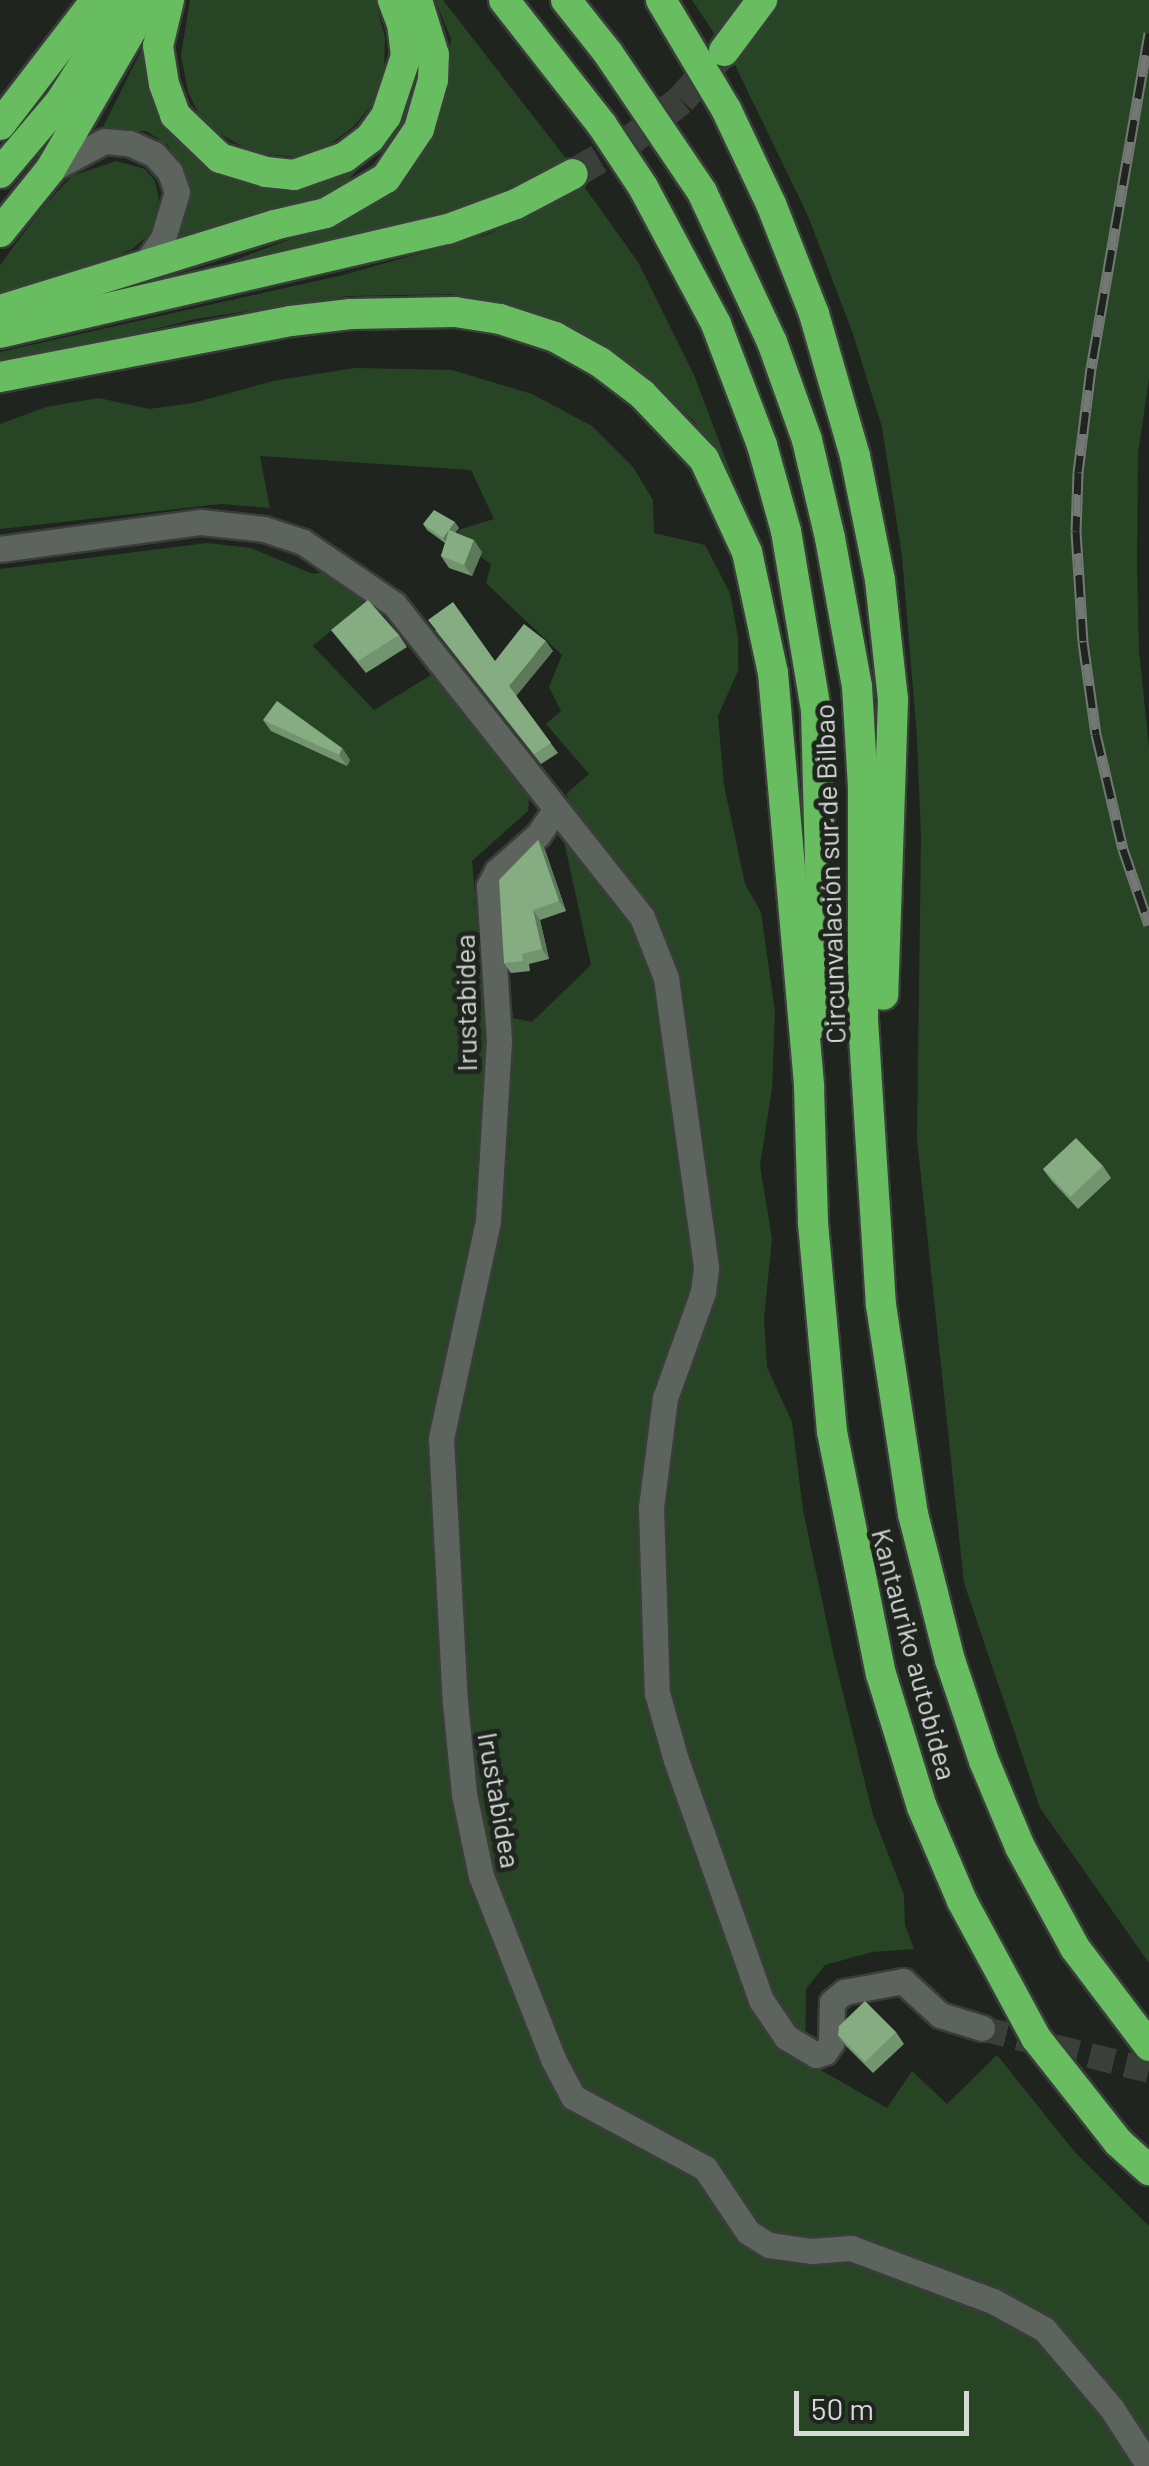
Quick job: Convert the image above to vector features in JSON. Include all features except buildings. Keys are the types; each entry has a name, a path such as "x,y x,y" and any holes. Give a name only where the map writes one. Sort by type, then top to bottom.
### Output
{"highway":[{"path":"0,125 96,0"},
{"path":"0,172 60,102 125,0"},
{"path":"0,232 50,170 148,0"},
{"path":"169,0 158,46 164,84 175,115 220,158 266,172 294,175 345,157 370,138 386,116 406,56 393,0"},
{"path":"0,310 326,212 386,178 419,128 432,80 434,54 417,0"},
{"path":"486,0 602,125"},
{"path":"504,0 602,125 677,246 716,324 762,446 786,530 814,694 820,790 820,974 809,1086"},
{"name":"Circunvalación sur de Bilbao","path":"566,0 608,53 702,192 772,342 807,440 830,538 857,686 864,788 864,1020 870,1097"},
{"path":"724,50 762,0"},
{"path":"664,4 726,110 771,204 814,314 855,456 880,580 892,700 890,843 882,1021 870,1097"},
{"path":"0,333 360,253 448,229 516,204 574,174"},
{"path":"0,377 291,320 386,312 456,312 500,319 554,337 600,362 678,428 722,490 760,598 783,761 796,970 809,1086"},
{"path":"0,392 98,356"},
{"name":"Kantauriko autobidea","path":"809,1086 814,1240 832,1432 881,1674 916,1788 962,1901 1036,2038 1118,2142 1149,2170"},
{"name":"Kantauriko autobidea","path":"870,1097 881,1305 892,1389 913,1514 950,1660 984,1761 1020,1847 1075,1948 1149,2046"}],"street":[{"path":"50,170 104,141 129,144 154,154 170,172 177,192 163,238 146,263"},
{"path":"0,549 200,522 264,530 303,542 394,604 642,917 666,978 703,1219 706,1268 703,1292 665,1398 651,1506 657,1694 760,2000 786,2037 816,2055 831,2043 832,2002 844,1992 904,1981 940,2014 982,2028"},
{"name":"Irustabidea","path":"555,810 538,835 497,871 490,886 499,1040 488,1222 441,1438 455,1702 464,1794 481,1876 554,2059 574,2097 705,2168 748,2232 769,2245 811,2251 851,2248 976,2294 1044,2328 1112,2409 1149,2466"}],"green space":[{"path":"190,0 375,0 385,37 384,76 371,106 353,127 330,144 297,157 255,153 227,138 203,122 188,92 181,55"},
{"path":"435,0 443,0 568,161 462,208 227,263 365,211 422,154 442,94 451,39"},
{"path":"692,0 1149,0 1149,379 1138,453 1137,567 1139,651 1149,747 1149,1963 1040,1808 964,1583 917,1139 921,836 917,738 902,556 882,427 852,331 808,216 735,65"},
{"path":"145,43 189,149 237,181 269,188 323,182 401,119 339,191 174,246 189,204 182,167 168,145 146,131 101,131"},
{"path":"116,161 145,169 155,181 159,200 150,234 132,249 94,266 0,296 0,265 43,207 72,176"},
{"path":"583,185 638,262 694,375 735,484 694,421 629,365 541,315 452,294 349,296 195,319 0,367 0,352 343,275 489,234"},
{"path":"355,368 452,370 532,394 592,426 633,467 653,500 654,533 705,545 730,593 738,638 738,671 718,716 724,785 745,884 761,912 775,1012 772,1089 760,1165 772,1239 764,1319 767,1367 792,1422 803,1510 834,1657 873,1815 904,1895 905,1925 914,1949 872,1952 825,1965 806,1989 805,2061 887,2108 912,2071 947,2104 997,2055 1073,2150 1149,2226 1149,2466 0,2466 0,569 207,543 251,548 313,574 324,572 365,602 313,646 374,710 436,672 530,790 528,811 472,861 485,1012 532,1022 591,965 562,832 576,815 566,794 589,774 546,724 561,711 549,687 562,655 486,583 491,564 452,537 461,529 494,519 471,470 260,456 270,508 221,504 0,529 0,424 46,407 99,398 149,409 193,403 273,381"}],"tunnel":[{"path":"573,174 631,140 681,100 719,57"},
{"path":"982,2028 1149,2070"}],"railway":[{"path":"1149,33 1091,368 1078,472 1076,531 1083,642 1096,734 1123,849 1149,925"}]}
